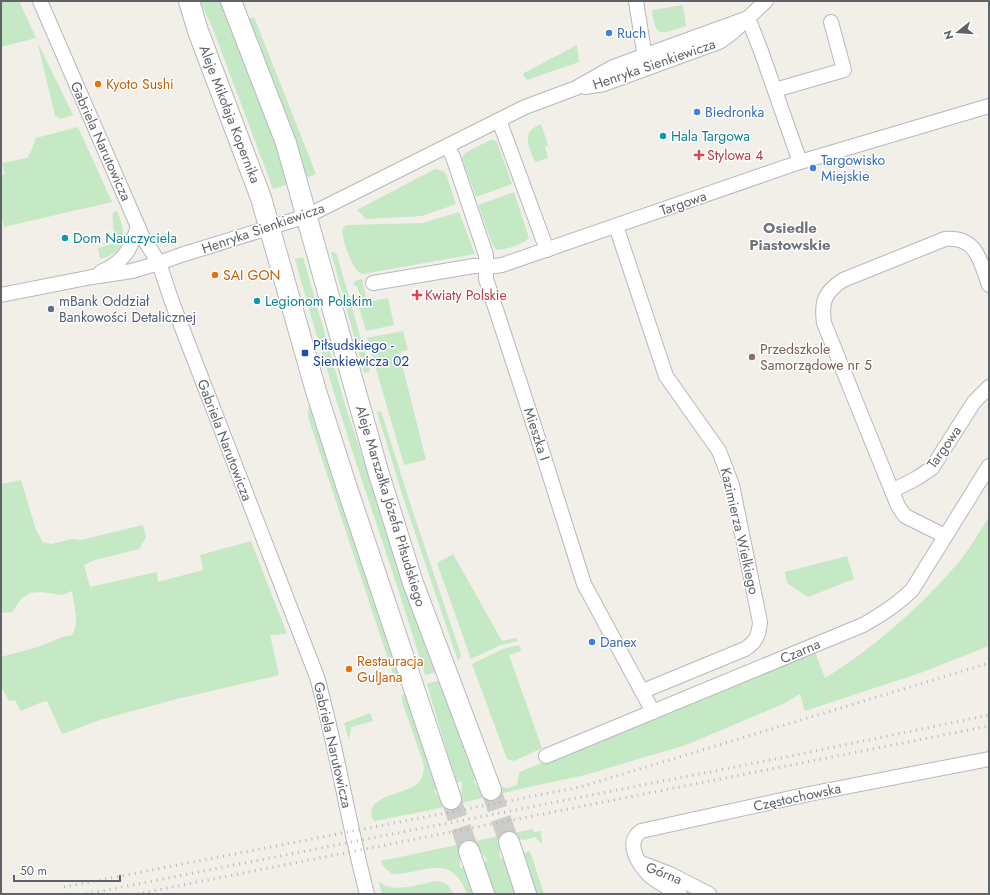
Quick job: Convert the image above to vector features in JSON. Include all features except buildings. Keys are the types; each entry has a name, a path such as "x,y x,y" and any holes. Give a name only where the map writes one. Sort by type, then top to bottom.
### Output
{"main road":[{"name":"Aleje Mikołaja Kopernika","path":"189,1 198,31 256,183 270,228"},
{"path":"231,1 279,124 307,216"},
{"name":"Aleje Marszałka Józefa Piłsudskiego","path":"307,216 395,528 413,583 491,790"},
{"path":"270,228 316,391 451,799"},
{"path":"509,842 526,894"},
{"path":"469,851 484,894"}],"street":[{"name":"Gabriela Narutowicza","path":"40,1 138,226 159,263 172,302 317,677 332,733 367,894"},
{"path":"636,1 646,61"},
{"name":"Henryka Sienkiewicza","path":"1,295 132,270 159,263 307,216 322,210 525,107 576,88 604,84 646,61 748,18 766,1"},
{"path":"748,18 800,162"},
{"path":"775,90 844,70 831,22"},
{"name":"Targowa","path":"373,283 474,266 498,266 800,162 989,106"},
{"path":"499,120 547,250"},
{"name":"Mieszka I","path":"447,146 453,157 486,255 486,279 584,584 653,712"},
{"path":"92,277 105,271 124,258 130,248 138,226"},
{"name":"Kazimierza Wielkiego","path":"616,226 666,376 719,451 732,485 760,622 757,638 752,645 643,691"},
{"path":"945,536 905,516 898,506 824,323 823,310 826,298 832,287 843,280 946,239 956,238 966,241 974,249 981,262 989,285"},
{"name":"Targowa","path":"892,491 932,468 974,402 989,387"},
{"name":"Czarna","path":"546,756 863,624 888,611 912,590 989,466"},
{"name":"Częstochowska","path":"640,862 633,850 633,844 637,834 646,830 810,794 989,759"},
{"name":"Górna","path":"640,862 649,875 680,894"},
{"name":"Górna","path":"640,862 670,874 709,894"}],"green space":[{"path":"1,1 19,1 36,38 1,47"},
{"path":"200,1 222,1 278,149 288,184 273,189 213,29"},
{"path":"683,5 686,26 665,32 658,30 655,26 652,10"},
{"path":"254,17 316,174 309,177 305,176 248,20"},
{"path":"38,45 73,115 60,119 55,115"},
{"path":"577,45 579,62 527,80 523,75 524,73"},
{"path":"541,124 548,145 545,147 548,158 536,162 528,144 528,135 534,127"},
{"path":"78,127 112,202 4,227 1,213 1,175 5,174 2,163 27,158 36,138"},
{"path":"490,140 497,142 512,184 476,197 462,158 465,153"},
{"path":"435,169 443,171 446,174 456,204 422,216 366,219 357,210"},
{"path":"514,192 529,238 514,246 497,250 493,246 478,205"},
{"path":"117,211 122,227 123,241 116,251 109,256 100,259 98,248 116,243 113,228 113,213"},
{"path":"459,212 475,254 363,274 358,272 352,263 343,237 343,227 348,225 423,223"},
{"path":"331,252 334,252 337,255 370,371 364,373"},
{"path":"303,257 346,408 414,611 437,672 425,675 354,456 323,358 295,259"},
{"path":"362,279 367,302 388,298 394,325 366,331 356,296 360,295 357,286 353,286 355,281"},
{"path":"403,331 408,350 399,352 426,460 404,465 367,338"},
{"path":"309,404 314,414 403,682 397,684 310,423 308,416"},
{"path":"381,411 461,655 458,661 403,497 377,412"},
{"path":"21,480 36,530 43,542 51,544 72,539 81,540 143,525 146,537 139,549 95,560 84,565 90,587 157,572 158,582 203,570 200,555 251,541 287,634 270,635 279,675 177,699 103,719 62,734 47,701 21,711 15,700 9,701 1,686 1,657 38,647 62,637 72,635 76,625 76,619 72,591 62,595 41,592 30,593 21,599 12,612 1,613 1,484"},
{"path":"989,517 989,646 923,672 805,711 800,694 783,704 686,745 585,775 431,810 374,821 371,813 373,807 378,801 416,785 420,781 423,774 424,765 402,701 402,696 406,692 439,788 434,791 443,802 461,796 462,781 456,783 427,684 440,680 478,780 473,781 483,793 501,787 508,788 517,785 519,773 522,771 814,650 825,678 861,654 912,611 962,558"},
{"path":"453,554 502,641 516,638 518,641 501,645 471,659 437,563"},
{"path":"847,556 854,579 808,597 787,583 785,572"},
{"path":"520,646 521,651 509,655 542,748 514,761 507,759 472,664 503,649"},
{"path":"370,713 373,721 351,727 349,740 344,723"},
{"path":"533,829 534,832 541,831 542,844 535,837 525,840 518,839 499,845 500,859 506,858 517,894 493,894 482,862 488,861 478,849 460,855 460,868 465,867 475,894 467,894 453,872 435,868 392,874 383,866 381,861"},
{"path":"530,851 544,894 536,894 523,853"},
{"path":"435,881 446,884 453,894 382,894 379,882 385,886 399,888"}],"tunnel":[{"path":"491,790 509,842"},
{"path":"451,799 469,851"}],"railway":[{"path":"64,887 580,787 989,663"},
{"path":"86,894 796,755 989,715"},
{"path":"137,894 989,726"}],"place":[{"name":"Ruch","path":"609,33"},
{"name":"Kyoto Sushi","path":"98,84"},
{"name":"Biedronka","path":"697,112"},
{"name":"Hala Targowa","path":"663,136"},
{"name":"Stylowa 4","path":"699,155"},
{"name":"Targowisko Miejskie","path":"813,168"},
{"name":"Dom Nauczyciela","path":"65,238"},
{"name":"SAI GON","path":"215,275"},
{"name":"Kwiaty Polskie","path":"417,295"},
{"name":"Legionom Polskim","path":"257,301"},
{"name":"mBank Oddział Bankowości Detalicznej","path":"51,309"},
{"name":"Piłsudskiego - Sienkiewicza 02","path":"305,353"},
{"name":"Przedszkole Samorządowe nr 5","path":"752,357"},
{"name":"Danex","path":"592,642"},
{"name":"Restauracja GulJana","path":"349,669"}],"district":[{"name":"Osiedle Piastowskie","path":"790,236"}]}
